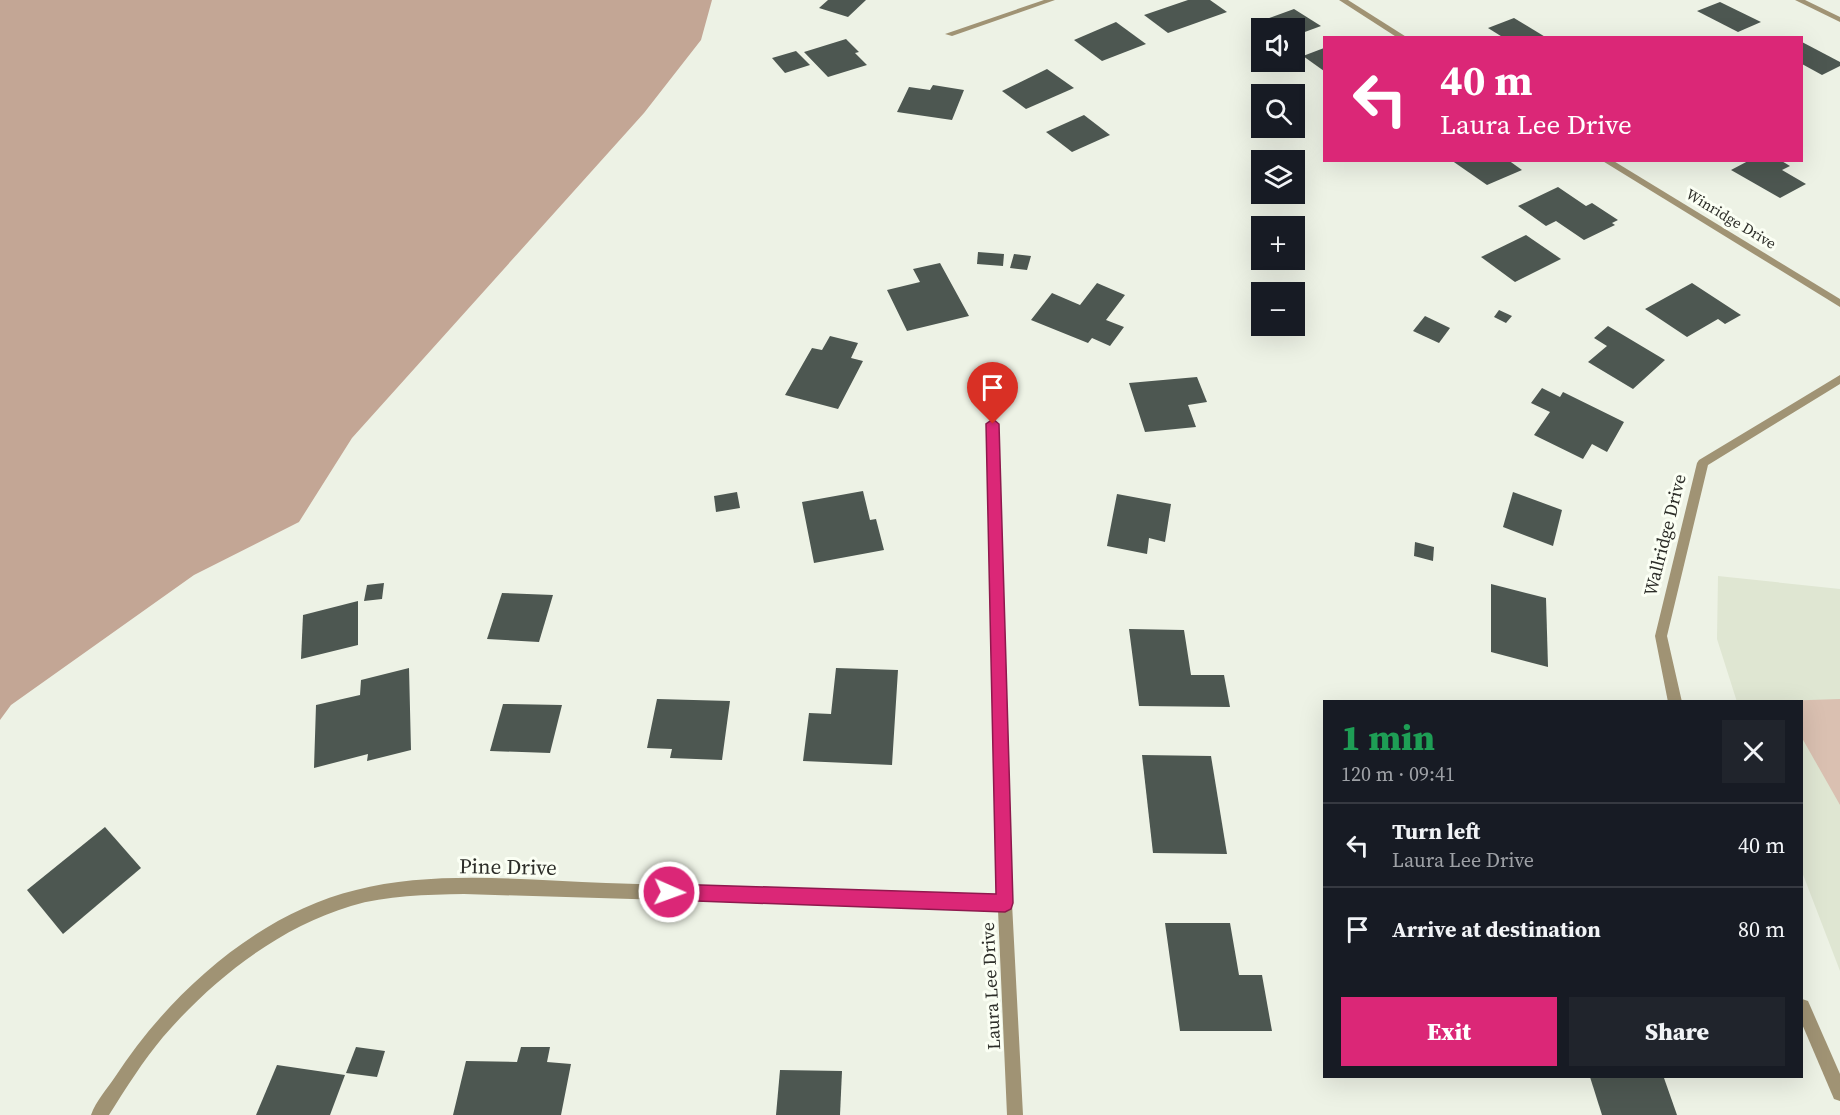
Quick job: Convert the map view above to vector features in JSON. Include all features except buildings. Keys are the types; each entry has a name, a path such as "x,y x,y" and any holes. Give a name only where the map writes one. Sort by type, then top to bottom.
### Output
{"street":[{"path":"949,34 1051,0"},
{"path":"1343,0 1401,36"},
{"path":"1799,0 1840,20"},
{"name":"Winridge Drive","path":"1608,162 1840,304"},
{"name":"Wallridge Drive","path":"1675,700 1661,636 1703,463 1840,379"},
{"name":"Laura Lee Drive","path":"993,424 1005,903 1015,1115"},
{"name":"Pine Drive","path":"99,1115 138,1057 175,1014 242,952 298,918 353,898 422,888 501,886 1005,903"},
{"path":"1803,1009 1840,1093"}],"shaded area":[{"path":"0,0 712,0 701,40 644,113 352,438 299,522 194,575 11,705 0,720"},
{"path":"1718,576 1840,589 1840,971 1803,875 1803,700 1736,700 1717,639"},
{"path":"1840,699 1840,805 1803,740 1803,700"}],"route":[{"path":"669,892 1005,903 993,424"}]}
